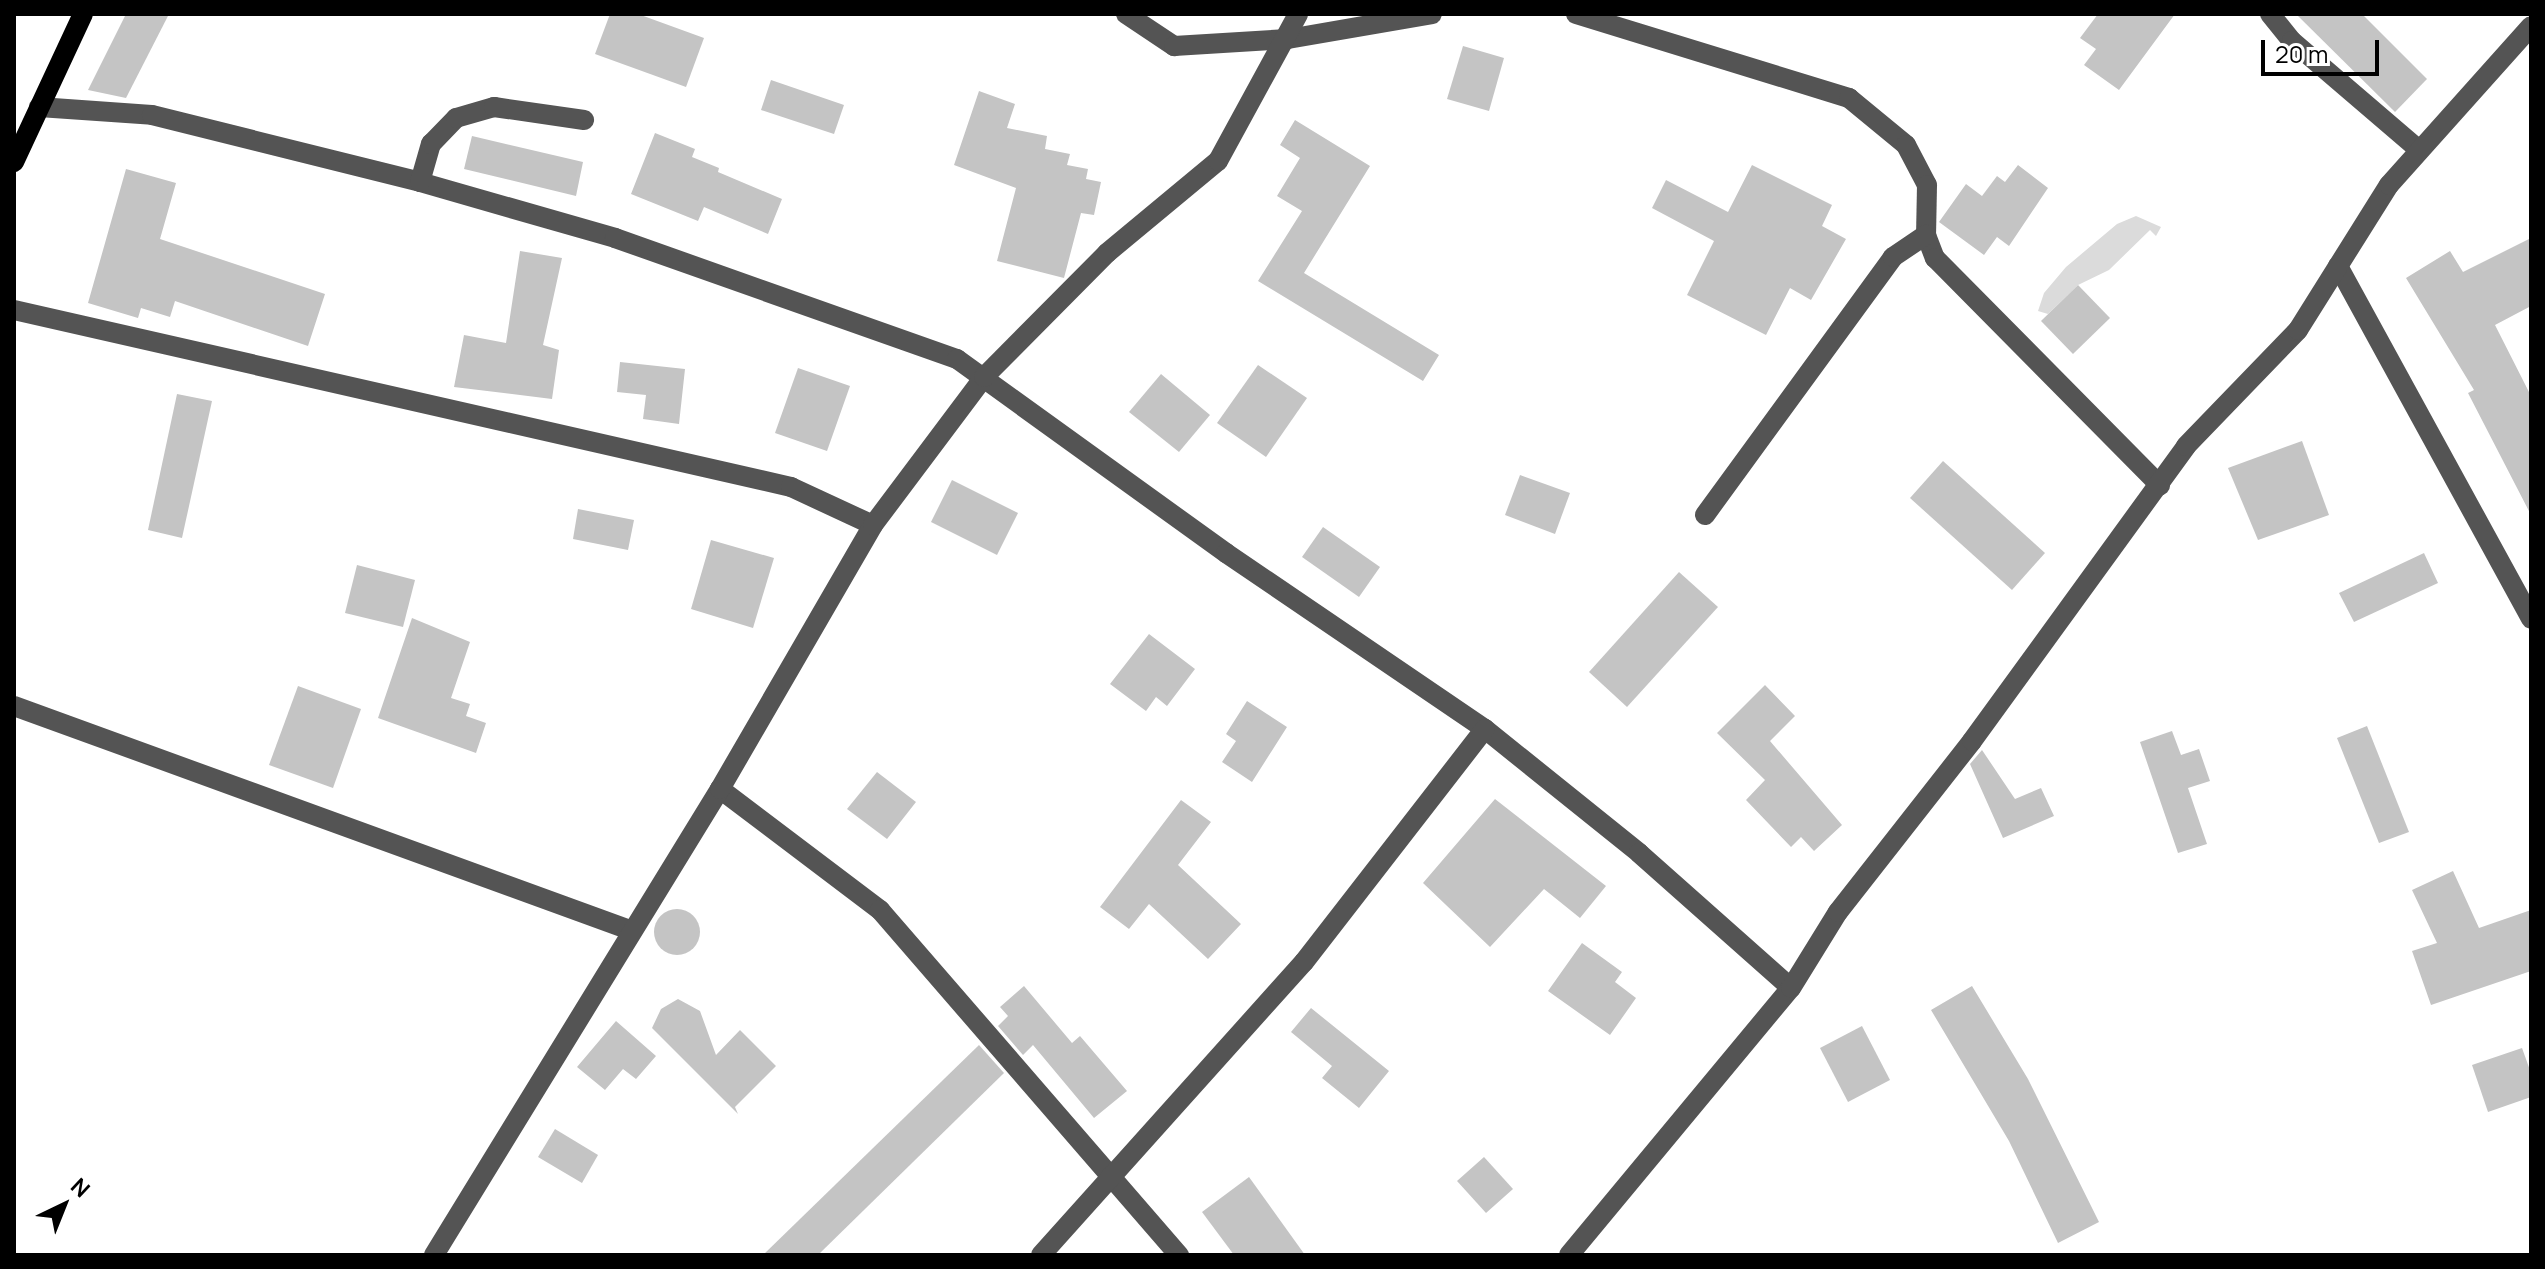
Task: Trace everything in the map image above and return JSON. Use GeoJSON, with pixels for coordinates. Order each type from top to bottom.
{"type":"FeatureCollection","features":[{"type":"Feature","properties":{"kind":"main road"},"geometry":{"type":"LineString","coordinates":[[14,162],[83,14]]}},
{"type":"Feature","properties":{"kind":"street"},"geometry":{"type":"LineString","coordinates":[[1126,14],[1174,46],[1288,39],[1432,14]]}},
{"type":"Feature","properties":{"kind":"street"},"geometry":{"type":"LineString","coordinates":[[434,1255],[630,930],[720,789],[873,525],[984,377],[1107,253],[1218,161],[1288,39],[1298,14]]}},
{"type":"Feature","properties":{"kind":"street"},"geometry":{"type":"LineString","coordinates":[[1576,14],[1849,98],[1906,145],[1927,185],[1926,235],[1935,258],[2160,485]]}},
{"type":"Feature","properties":{"kind":"street"},"geometry":{"type":"LineString","coordinates":[[2270,14],[2292,41],[2418,149]]}},
{"type":"Feature","properties":{"kind":"street"},"geometry":{"type":"LineString","coordinates":[[1569,1255],[1791,988],[1838,912],[1972,741],[2186,446],[2298,330],[2418,149],[2531,26]]}},
{"type":"Feature","properties":{"kind":"street"},"geometry":{"type":"LineString","coordinates":[[39,107],[152,115],[420,182],[615,238],[957,359],[1226,553],[1485,729],[1639,853],[1791,988]]}},
{"type":"Feature","properties":{"kind":"street"},"geometry":{"type":"LineString","coordinates":[[420,182],[431,144],[456,118],[494,107],[584,120]]}},
{"type":"Feature","properties":{"kind":"street"},"geometry":{"type":"LineString","coordinates":[[1705,515],[1893,257],[1926,235]]}},
{"type":"Feature","properties":{"kind":"street"},"geometry":{"type":"LineString","coordinates":[[2338,266],[2531,619]]}},
{"type":"Feature","properties":{"kind":"street"},"geometry":{"type":"LineString","coordinates":[[14,310],[791,487],[873,525]]}},
{"type":"Feature","properties":{"kind":"street"},"geometry":{"type":"LineString","coordinates":[[14,706],[630,930]]}},
{"type":"Feature","properties":{"kind":"street"},"geometry":{"type":"LineString","coordinates":[[1041,1255],[1114,1178],[1304,962],[1485,729]]}},
{"type":"Feature","properties":{"kind":"street"},"geometry":{"type":"LineString","coordinates":[[720,789],[880,910],[1179,1255]]}},
{"type":"Feature","properties":{"kind":"shaded area"},"geometry":{"type":"Polygon","coordinates":[[[2136,216],[2161,227],[2156,236],[2150,230],[2109,270],[2078,285],[2048,314],[2038,311],[2044,293],[2066,267],[2117,224],[2136,216]]]}},
{"type":"Feature","properties":{"kind":"building"},"geometry":{"type":"Polygon","coordinates":[[[126,14],[169,14],[126,98],[88,90],[126,14]]]}},
{"type":"Feature","properties":{"kind":"building"},"geometry":{"type":"Polygon","coordinates":[[[610,14],[638,14],[704,38],[686,87],[595,54],[610,14]]]}},
{"type":"Feature","properties":{"kind":"building"},"geometry":{"type":"Polygon","coordinates":[[[2098,14],[2175,14],[2119,90],[2084,65],[2096,49],[2080,38],[2098,14]]]}},
{"type":"Feature","properties":{"kind":"building"},"geometry":{"type":"Polygon","coordinates":[[[2296,14],[2362,14],[2427,79],[2395,112],[2296,14]]]}},
{"type":"Feature","properties":{"kind":"building"},"geometry":{"type":"Polygon","coordinates":[[[1463,46],[1504,58],[1489,111],[1447,99],[1463,46]]]}},
{"type":"Feature","properties":{"kind":"building"},"geometry":{"type":"Polygon","coordinates":[[[771,80],[844,105],[834,134],[761,110],[771,80]]]}},
{"type":"Feature","properties":{"kind":"building"},"geometry":{"type":"Polygon","coordinates":[[[979,91],[1015,104],[1007,128],[1047,136],[1045,149],[1070,154],[1067,165],[1088,169],[1086,179],[1101,182],[1094,215],[1081,213],[1064,278],[997,261],[1016,188],[954,165],[979,91]]]}},
{"type":"Feature","properties":{"kind":"building"},"geometry":{"type":"Polygon","coordinates":[[[1295,120],[1370,166],[1304,273],[1439,355],[1423,381],[1258,281],[1302,211],[1277,196],[1300,158],[1280,145],[1295,120]]]}},
{"type":"Feature","properties":{"kind":"building"},"geometry":{"type":"Polygon","coordinates":[[[655,133],[695,149],[692,157],[719,168],[718,172],[782,199],[768,234],[704,207],[698,221],[631,194],[655,133]]]}},
{"type":"Feature","properties":{"kind":"building"},"geometry":{"type":"Polygon","coordinates":[[[472,136],[583,162],[576,196],[464,169],[472,136]]]}},
{"type":"Feature","properties":{"kind":"building"},"geometry":{"type":"Polygon","coordinates":[[[1752,165],[1832,205],[1822,226],[1846,239],[1811,300],[1790,288],[1766,335],[1687,295],[1714,241],[1652,208],[1666,180],[1728,212],[1752,165]]]}},
{"type":"Feature","properties":{"kind":"building"},"geometry":{"type":"Polygon","coordinates":[[[2018,165],[2048,188],[2009,246],[1997,237],[1984,255],[1939,222],[1966,184],[1982,196],[1997,176],[2005,182],[2018,165]]]}},
{"type":"Feature","properties":{"kind":"building"},"geometry":{"type":"Polygon","coordinates":[[[126,169],[176,183],[160,239],[325,294],[308,346],[175,301],[170,317],[141,308],[138,318],[88,303],[126,169]]]}},
{"type":"Feature","properties":{"kind":"building"},"geometry":{"type":"Polygon","coordinates":[[[2531,238],[2531,306],[2495,325],[2531,396],[2531,515],[2468,393],[2474,390],[2406,278],[2450,251],[2463,272],[2531,238]]]}},
{"type":"Feature","properties":{"kind":"building"},"geometry":{"type":"Polygon","coordinates":[[[520,251],[562,258],[543,345],[559,350],[552,399],[454,387],[464,335],[506,343],[520,251]]]}},
{"type":"Feature","properties":{"kind":"building"},"geometry":{"type":"Polygon","coordinates":[[[2078,285],[2110,318],[2073,354],[2041,321],[2078,285]]]}},
{"type":"Feature","properties":{"kind":"building"},"geometry":{"type":"Polygon","coordinates":[[[620,362],[685,369],[679,424],[643,419],[646,395],[617,392],[620,362]]]}},
{"type":"Feature","properties":{"kind":"building"},"geometry":{"type":"Polygon","coordinates":[[[1258,365],[1307,398],[1266,457],[1217,423],[1258,365]]]}},
{"type":"Feature","properties":{"kind":"building"},"geometry":{"type":"Polygon","coordinates":[[[798,368],[850,386],[827,451],[775,433],[798,368]]]}},
{"type":"Feature","properties":{"kind":"building"},"geometry":{"type":"Polygon","coordinates":[[[1161,374],[1210,415],[1179,452],[1129,412],[1161,374]]]}},
{"type":"Feature","properties":{"kind":"building"},"geometry":{"type":"Polygon","coordinates":[[[177,394],[212,401],[182,538],[148,530],[177,394]]]}},
{"type":"Feature","properties":{"kind":"building"},"geometry":{"type":"Polygon","coordinates":[[[2302,441],[2329,515],[2258,540],[2228,468],[2302,441]]]}},
{"type":"Feature","properties":{"kind":"building"},"geometry":{"type":"Polygon","coordinates":[[[1943,461],[2045,553],[2012,590],[1910,498],[1943,461]]]}},
{"type":"Feature","properties":{"kind":"building"},"geometry":{"type":"Polygon","coordinates":[[[1520,475],[1570,493],[1555,534],[1505,515],[1520,475]]]}},
{"type":"Feature","properties":{"kind":"building"},"geometry":{"type":"Polygon","coordinates":[[[952,480],[1018,513],[997,555],[931,522],[952,480]]]}},
{"type":"Feature","properties":{"kind":"building"},"geometry":{"type":"Polygon","coordinates":[[[578,509],[634,520],[628,550],[573,539],[578,509]]]}},
{"type":"Feature","properties":{"kind":"building"},"geometry":{"type":"Polygon","coordinates":[[[1323,527],[1380,567],[1359,597],[1302,557],[1323,527]]]}},
{"type":"Feature","properties":{"kind":"building"},"geometry":{"type":"Polygon","coordinates":[[[711,540],[774,558],[753,628],[691,609],[711,540]]]}},
{"type":"Feature","properties":{"kind":"building"},"geometry":{"type":"Polygon","coordinates":[[[2424,553],[2438,583],[2354,622],[2339,593],[2424,553]]]}},
{"type":"Feature","properties":{"kind":"building"},"geometry":{"type":"Polygon","coordinates":[[[357,565],[415,580],[403,627],[345,613],[357,565]]]}},
{"type":"Feature","properties":{"kind":"building"},"geometry":{"type":"Polygon","coordinates":[[[1679,572],[1718,607],[1627,707],[1589,672],[1679,572]]]}},
{"type":"Feature","properties":{"kind":"building"},"geometry":{"type":"Polygon","coordinates":[[[412,618],[470,642],[451,698],[470,704],[466,716],[486,723],[476,753],[378,718],[412,618]]]}},
{"type":"Feature","properties":{"kind":"building"},"geometry":{"type":"Polygon","coordinates":[[[1149,634],[1195,669],[1167,706],[1156,697],[1146,711],[1110,684],[1149,634]]]}},
{"type":"Feature","properties":{"kind":"building"},"geometry":{"type":"Polygon","coordinates":[[[1765,685],[1795,716],[1770,741],[1842,825],[1814,851],[1801,837],[1791,847],[1746,800],[1765,780],[1717,733],[1765,685]]]}},
{"type":"Feature","properties":{"kind":"building"},"geometry":{"type":"Polygon","coordinates":[[[298,686],[361,709],[333,788],[269,765],[298,686]]]}},
{"type":"Feature","properties":{"kind":"building"},"geometry":{"type":"Polygon","coordinates":[[[1247,701],[1287,727],[1252,782],[1222,762],[1236,741],[1226,734],[1247,701]]]}},
{"type":"Feature","properties":{"kind":"building"},"geometry":{"type":"Polygon","coordinates":[[[2367,726],[2409,832],[2379,843],[2337,738],[2367,726]]]}},
{"type":"Feature","properties":{"kind":"building"},"geometry":{"type":"Polygon","coordinates":[[[2172,731],[2181,755],[2199,749],[2210,781],[2188,788],[2207,844],[2178,853],[2140,742],[2172,731]]]}},
{"type":"Feature","properties":{"kind":"building"},"geometry":{"type":"Polygon","coordinates":[[[1982,750],[2015,799],[2041,788],[2054,816],[2003,838],[1970,764],[1982,750]]]}},
{"type":"Feature","properties":{"kind":"building"},"geometry":{"type":"Polygon","coordinates":[[[877,772],[916,802],[887,839],[847,809],[877,772]]]}},
{"type":"Feature","properties":{"kind":"building"},"geometry":{"type":"Polygon","coordinates":[[[1495,799],[1606,886],[1580,918],[1544,889],[1490,947],[1423,883],[1495,799]]]}},
{"type":"Feature","properties":{"kind":"building"},"geometry":{"type":"Polygon","coordinates":[[[1181,800],[1211,822],[1178,865],[1241,924],[1208,959],[1149,904],[1129,929],[1100,907],[1181,800]]]}},
{"type":"Feature","properties":{"kind":"building"},"geometry":{"type":"Polygon","coordinates":[[[2453,871],[2479,928],[2531,910],[2531,971],[2431,1005],[2412,951],[2437,943],[2412,890],[2453,871]]]}},
{"type":"Feature","properties":{"kind":"building"},"geometry":{"type":"Polygon","coordinates":[[[677,909],[693,916],[700,932],[693,948],[677,955],[661,948],[654,932],[661,916],[677,909]]]}},
{"type":"Feature","properties":{"kind":"building"},"geometry":{"type":"Polygon","coordinates":[[[1582,943],[1622,972],[1615,982],[1636,998],[1610,1035],[1548,991],[1582,943]]]}},
{"type":"Feature","properties":{"kind":"building"},"geometry":{"type":"Polygon","coordinates":[[[1024,986],[1072,1043],[1080,1036],[1127,1091],[1094,1118],[1033,1045],[1023,1055],[998,1026],[1008,1016],[1000,1007],[1024,986]]]}},
{"type":"Feature","properties":{"kind":"building"},"geometry":{"type":"Polygon","coordinates":[[[1972,986],[2028,1079],[2099,1222],[2058,1243],[2009,1141],[1931,1010],[1972,986]]]}},
{"type":"Feature","properties":{"kind":"building"},"geometry":{"type":"Polygon","coordinates":[[[678,999],[700,1011],[716,1055],[740,1030],[776,1066],[735,1107],[738,1114],[652,1028],[661,1009],[678,999]]]}},
{"type":"Feature","properties":{"kind":"building"},"geometry":{"type":"Polygon","coordinates":[[[1311,1008],[1389,1071],[1359,1108],[1322,1078],[1332,1066],[1291,1032],[1311,1008]]]}},
{"type":"Feature","properties":{"kind":"building"},"geometry":{"type":"Polygon","coordinates":[[[616,1021],[656,1056],[636,1079],[623,1069],[605,1090],[577,1067],[616,1021]]]}},
{"type":"Feature","properties":{"kind":"building"},"geometry":{"type":"Polygon","coordinates":[[[1862,1026],[1890,1080],[1848,1102],[1820,1048],[1862,1026]]]}},
{"type":"Feature","properties":{"kind":"building"},"geometry":{"type":"Polygon","coordinates":[[[979,1045],[1004,1073],[818,1255],[763,1255],[979,1045]]]}},
{"type":"Feature","properties":{"kind":"building"},"geometry":{"type":"Polygon","coordinates":[[[2522,1048],[2531,1073],[2531,1097],[2488,1112],[2472,1065],[2522,1048]]]}},
{"type":"Feature","properties":{"kind":"building"},"geometry":{"type":"Polygon","coordinates":[[[555,1129],[598,1155],[582,1183],[538,1157],[555,1129]]]}},
{"type":"Feature","properties":{"kind":"building"},"geometry":{"type":"Polygon","coordinates":[[[1484,1157],[1513,1189],[1486,1213],[1457,1181],[1484,1157]]]}},
{"type":"Feature","properties":{"kind":"building"},"geometry":{"type":"Polygon","coordinates":[[[1249,1177],[1305,1255],[1234,1255],[1202,1212],[1249,1177]]]}}]}
